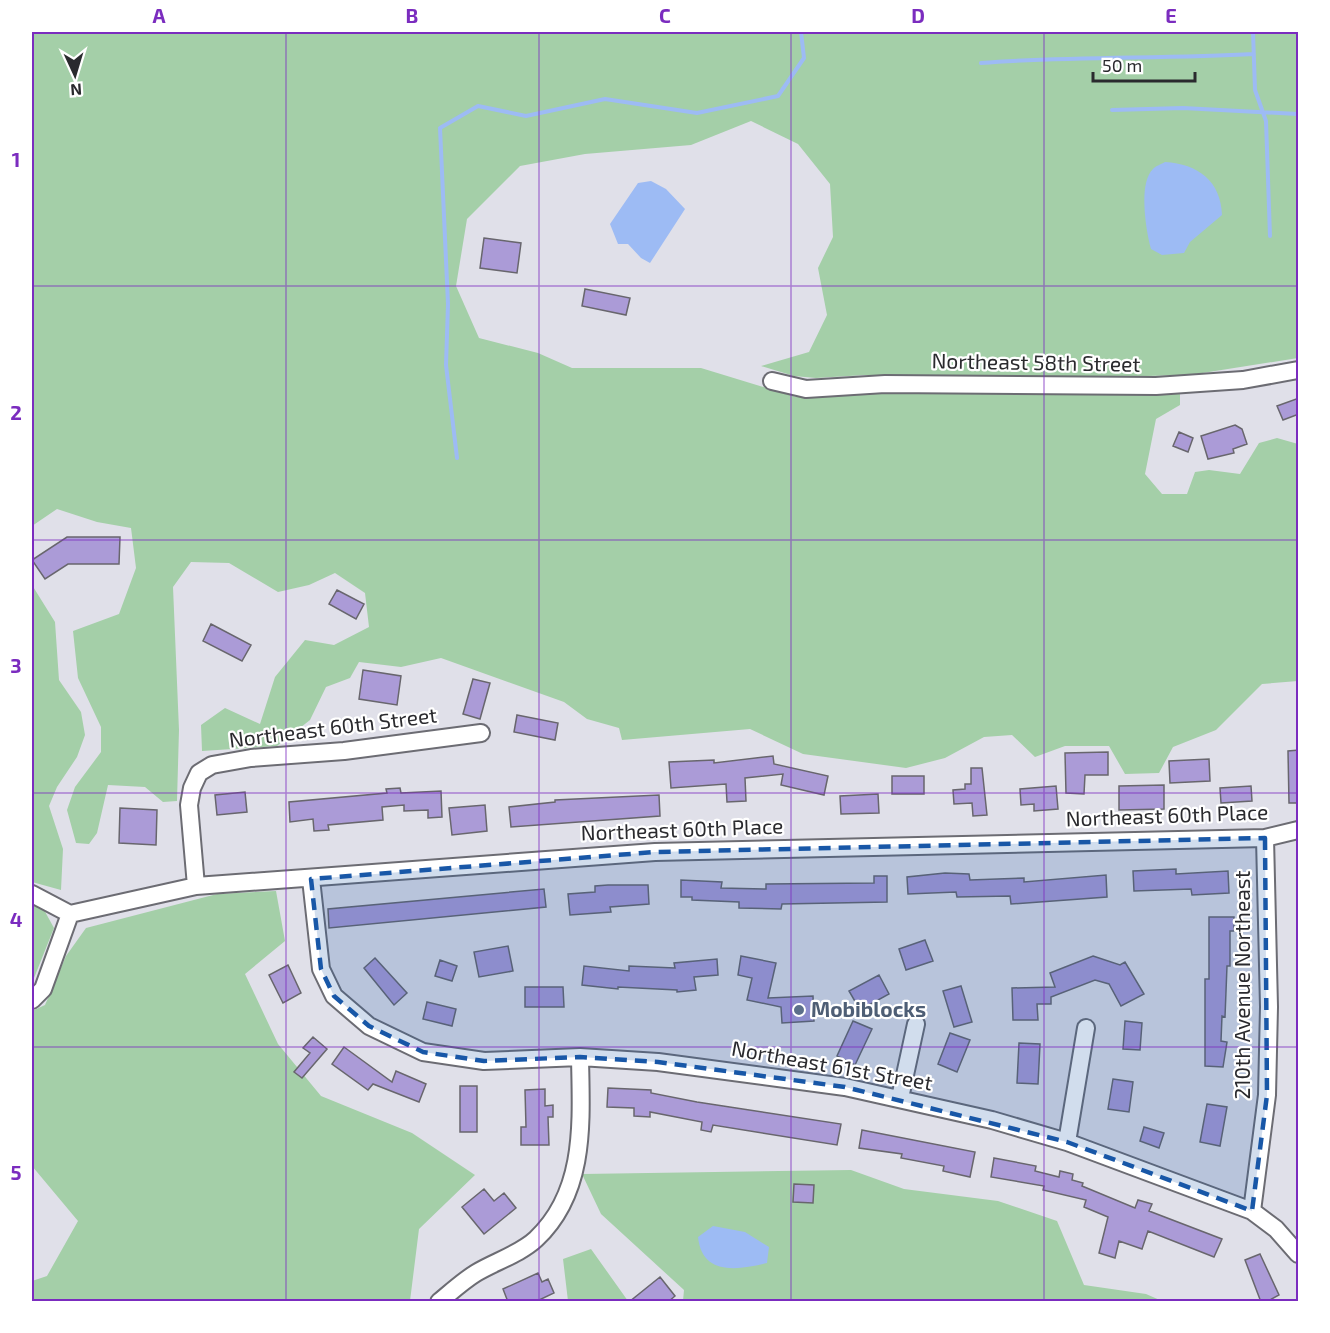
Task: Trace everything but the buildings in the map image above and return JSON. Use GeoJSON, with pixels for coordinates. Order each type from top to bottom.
{"type":"FeatureCollection","features":[{"type":"Feature","properties":{"kind":"street","name":"Northeast 58th Street"},"geometry":{"type":"LineString","coordinates":[[772,381],[806,388],[885,384],[1156,386],[1243,380],[1299,369]]}},
{"type":"Feature","properties":{"kind":"street","name":"Northeast 60th Street"},"geometry":{"type":"LineString","coordinates":[[196,886],[189,805],[192,788],[199,773],[212,765],[251,758],[344,751],[481,733]]}},
{"type":"Feature","properties":{"kind":"street","name":"Northeast 60th Place"},"geometry":{"type":"LineString","coordinates":[[70,914],[196,886],[655,852],[1265,838],[1299,830]]}},
{"type":"Feature","properties":{"kind":"street","name":"210th Avenue Northeast"},"geometry":{"type":"LineString","coordinates":[[1252,1211],[1267,1095],[1269,995],[1265,838]]}},
{"type":"Feature","properties":{"kind":"street","name":"Northeast 61st Street"},"geometry":{"type":"LineString","coordinates":[[311,879],[321,969],[334,996],[369,1026],[391,1039],[423,1052],[484,1062],[580,1057],[745,1072],[900,1098],[1067,1142],[1252,1211]]}},
{"type":"Feature","properties":{"kind":"street"},"geometry":{"type":"LineString","coordinates":[[32,894],[70,914],[43,989],[34,998]]}},
{"type":"Feature","properties":{"kind":"street"},"geometry":{"type":"LineString","coordinates":[[900,1098],[916,1024]]}},
{"type":"Feature","properties":{"kind":"street"},"geometry":{"type":"LineString","coordinates":[[1067,1142],[1086,1028]]}},
{"type":"Feature","properties":{"kind":"street"},"geometry":{"type":"LineString","coordinates":[[439,1302],[473,1275],[535,1240],[557,1214],[570,1186],[578,1158],[580,1057]]}},
{"type":"Feature","properties":{"kind":"street"},"geometry":{"type":"LineString","coordinates":[[1252,1211],[1276,1229],[1299,1254]]}},
{"type":"Feature","properties":{"kind":"highlighted area"},"geometry":{"type":"Polygon","coordinates":[[[1265,838],[1267,1095],[1252,1211],[1067,1142],[845,1087],[658,1062],[580,1057],[484,1061],[423,1052],[369,1026],[334,996],[321,969],[311,879],[655,852],[1265,838]]]}},
{"type":"Feature","properties":{"kind":"green space"},"geometry":{"type":"Polygon","coordinates":[[[32,32],[1298,32],[1298,358],[1190,375],[1102,377],[865,375],[816,378],[794,376],[761,366],[809,352],[827,315],[818,268],[833,237],[830,184],[798,144],[751,121],[691,145],[585,154],[520,166],[467,219],[456,286],[479,338],[538,353],[572,368],[701,368],[796,397],[850,391],[1117,394],[1180,392],[1180,405],[1156,419],[1145,474],[1162,494],[1187,494],[1195,472],[1209,470],[1240,474],[1259,443],[1277,438],[1298,444],[1298,681],[1262,684],[1216,730],[1173,747],[1159,773],[1125,774],[1109,746],[1065,746],[1035,757],[1012,735],[984,737],[945,758],[906,768],[803,754],[750,729],[622,740],[619,728],[587,719],[564,702],[441,658],[401,667],[359,662],[350,678],[326,687],[310,720],[277,746],[202,751],[201,725],[225,708],[260,724],[275,677],[305,640],[334,645],[369,627],[365,593],[335,573],[309,585],[278,592],[229,563],[191,562],[173,587],[179,730],[177,801],[163,802],[145,787],[108,785],[97,833],[89,844],[76,843],[67,810],[75,787],[101,752],[101,727],[78,678],[73,631],[119,614],[136,568],[131,528],[97,522],[57,509],[32,526],[32,32]]]}},
{"type":"Feature","properties":{"kind":"green space"},"geometry":{"type":"Polygon","coordinates":[[[32,585],[55,622],[59,680],[81,712],[85,735],[77,757],[57,787],[49,806],[63,849],[61,890],[32,882],[32,585]]]}},
{"type":"Feature","properties":{"kind":"green space"},"geometry":{"type":"Polygon","coordinates":[[[276,891],[285,941],[245,974],[278,1044],[321,1096],[412,1133],[475,1175],[419,1229],[410,1301],[32,1301],[32,1281],[47,1276],[78,1221],[32,1166],[32,1011],[45,1005],[66,956],[86,928],[217,894],[276,891]]]}},
{"type":"Feature","properties":{"kind":"green space"},"geometry":{"type":"Polygon","coordinates":[[[32,903],[43,908],[54,928],[32,983],[32,903]]]}},
{"type":"Feature","properties":{"kind":"green space"},"geometry":{"type":"Polygon","coordinates":[[[851,1170],[904,1189],[998,1201],[1057,1221],[1084,1285],[1146,1294],[1162,1301],[683,1301],[684,1290],[601,1214],[582,1174],[851,1170]]]}},
{"type":"Feature","properties":{"kind":"green space"},"geometry":{"type":"Polygon","coordinates":[[[591,1249],[628,1301],[568,1301],[563,1259],[591,1249]]]}},
{"type":"Feature","properties":{"kind":"water"},"geometry":{"type":"Polygon","coordinates":[[[1165,162],[1188,166],[1206,176],[1217,193],[1222,215],[1190,242],[1184,253],[1162,255],[1151,249],[1145,219],[1144,196],[1148,176],[1154,168],[1165,162]]]}},
{"type":"Feature","properties":{"kind":"water"},"geometry":{"type":"Polygon","coordinates":[[[651,181],[666,189],[685,209],[650,263],[641,258],[628,244],[618,244],[610,224],[638,183],[651,181]]]}},
{"type":"Feature","properties":{"kind":"water"},"geometry":{"type":"Polygon","coordinates":[[[713,1226],[745,1232],[769,1247],[767,1263],[733,1268],[714,1264],[701,1250],[698,1237],[713,1226]]]}},
{"type":"Feature","properties":{"kind":"waterway"},"geometry":{"type":"LineString","coordinates":[[457,458],[446,365],[448,304],[440,128],[478,106],[526,116],[605,99],[697,113],[778,96],[804,58],[801,32]]}},
{"type":"Feature","properties":{"kind":"waterway"},"geometry":{"type":"LineString","coordinates":[[1253,32],[1255,90],[1266,121],[1270,236]]}},
{"type":"Feature","properties":{"kind":"waterway"},"geometry":{"type":"LineString","coordinates":[[981,63],[1254,54]]}},
{"type":"Feature","properties":{"kind":"waterway"},"geometry":{"type":"LineString","coordinates":[[1112,110],[1183,108],[1298,114]]}},
{"type":"Feature","properties":{"kind":"place","name":"Mobiblocks"},"geometry":{"type":"Point","coordinates":[799,1010]}}]}
